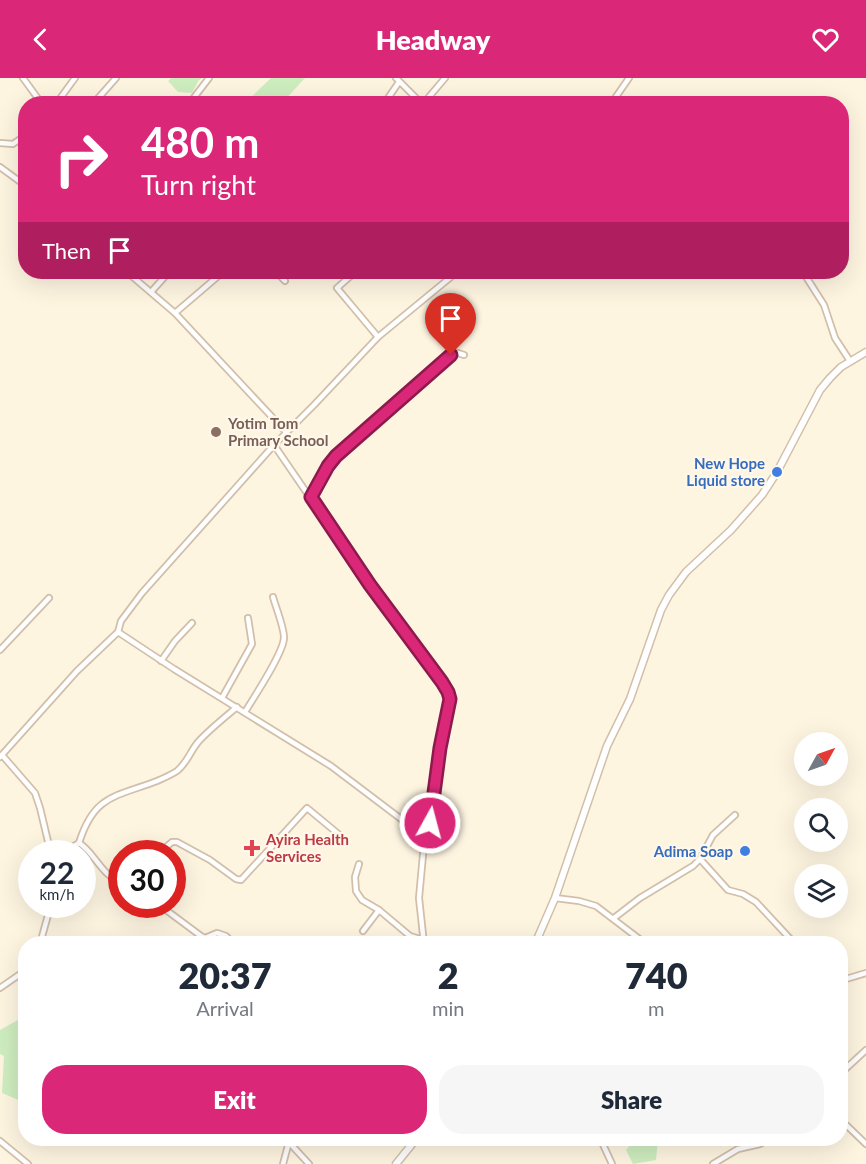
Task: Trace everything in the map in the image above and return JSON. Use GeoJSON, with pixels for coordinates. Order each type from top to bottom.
{"type":"FeatureCollection","features":[{"type":"Feature","properties":{"kind":"street"},"geometry":{"type":"LineString","coordinates":[[23,78],[36,96]]}},
{"type":"Feature","properties":{"kind":"street"},"geometry":{"type":"LineString","coordinates":[[62,96],[75,78]]}},
{"type":"Feature","properties":{"kind":"street"},"geometry":{"type":"LineString","coordinates":[[100,96],[116,78]]}},
{"type":"Feature","properties":{"kind":"street"},"geometry":{"type":"LineString","coordinates":[[195,96],[209,78]]}},
{"type":"Feature","properties":{"kind":"street"},"geometry":{"type":"LineString","coordinates":[[430,96],[445,78]]}},
{"type":"Feature","properties":{"kind":"street"},"geometry":{"type":"LineString","coordinates":[[617,96],[629,78]]}},
{"type":"Feature","properties":{"kind":"street"},"geometry":{"type":"LineString","coordinates":[[388,96],[397,80],[414,96]]}},
{"type":"Feature","properties":{"kind":"street"},"geometry":{"type":"LineString","coordinates":[[0,143],[13,144],[18,141]]}},
{"type":"Feature","properties":{"kind":"street"},"geometry":{"type":"LineString","coordinates":[[0,167],[18,180]]}},
{"type":"Feature","properties":{"kind":"street"},"geometry":{"type":"LineString","coordinates":[[135,279],[175,313],[286,432]]}},
{"type":"Feature","properties":{"kind":"street"},"geometry":{"type":"LineString","coordinates":[[151,292],[163,279]]}},
{"type":"Feature","properties":{"kind":"street"},"geometry":{"type":"LineString","coordinates":[[175,313],[215,279]]}},
{"type":"Feature","properties":{"kind":"street"},"geometry":{"type":"LineString","coordinates":[[347,279],[337,288],[378,337]]}},
{"type":"Feature","properties":{"kind":"street"},"geometry":{"type":"LineString","coordinates":[[48,840],[37,798],[31,787],[1,756],[77,671],[118,632],[122,621],[142,593],[274,444],[378,337],[448,279]]}},
{"type":"Feature","properties":{"kind":"street"},"geometry":{"type":"LineString","coordinates":[[807,279],[824,305],[835,338],[850,361]]}},
{"type":"Feature","properties":{"kind":"street"},"geometry":{"type":"LineString","coordinates":[[538,936],[555,898],[607,746],[630,699],[669,595],[686,572],[731,530],[762,495],[777,472],[820,390],[835,372],[866,352]]}},
{"type":"Feature","properties":{"kind":"street"},"geometry":{"type":"LineString","coordinates":[[311,497],[336,456],[451,355],[458,353],[464,355]]}},
{"type":"Feature","properties":{"kind":"street"},"geometry":{"type":"LineString","coordinates":[[274,444],[351,558],[450,696],[430,823],[423,841],[419,898],[423,936]]}},
{"type":"Feature","properties":{"kind":"street"},"geometry":{"type":"LineString","coordinates":[[245,712],[283,643],[283,632],[273,597]]}},
{"type":"Feature","properties":{"kind":"street"},"geometry":{"type":"LineString","coordinates":[[0,650],[49,598]]}},
{"type":"Feature","properties":{"kind":"street"},"geometry":{"type":"LineString","coordinates":[[222,698],[252,645],[248,618]]}},
{"type":"Feature","properties":{"kind":"street"},"geometry":{"type":"LineString","coordinates":[[161,661],[192,623]]}},
{"type":"Feature","properties":{"kind":"street"},"geometry":{"type":"LineString","coordinates":[[118,632],[347,777],[408,823],[423,841]]}},
{"type":"Feature","properties":{"kind":"street"},"geometry":{"type":"LineString","coordinates":[[80,840],[85,824],[103,802],[119,793],[179,770],[189,760],[199,741],[237,707]]}},
{"type":"Feature","properties":{"kind":"street"},"geometry":{"type":"LineString","coordinates":[[186,847],[210,860],[238,880],[245,877],[308,808],[342,837]]}},
{"type":"Feature","properties":{"kind":"street"},"geometry":{"type":"LineString","coordinates":[[614,918],[640,898],[686,872],[700,859],[710,838],[735,815]]}},
{"type":"Feature","properties":{"kind":"street"},"geometry":{"type":"LineString","coordinates":[[96,859],[108,874]]}},
{"type":"Feature","properties":{"kind":"street"},"geometry":{"type":"LineString","coordinates":[[700,859],[728,890],[743,894],[756,902],[788,936]]}},
{"type":"Feature","properties":{"kind":"street"},"geometry":{"type":"LineString","coordinates":[[359,864],[354,875],[356,891],[362,900],[379,910],[410,936]]}},
{"type":"Feature","properties":{"kind":"street"},"geometry":{"type":"LineString","coordinates":[[555,898],[588,903],[614,918],[636,936]]}},
{"type":"Feature","properties":{"kind":"street"},"geometry":{"type":"LineString","coordinates":[[363,931],[379,910]]}},
{"type":"Feature","properties":{"kind":"street"},"geometry":{"type":"LineString","coordinates":[[42,936],[47,918]]}},
{"type":"Feature","properties":{"kind":"street"},"geometry":{"type":"LineString","coordinates":[[177,918],[201,936]]}},
{"type":"Feature","properties":{"kind":"street"},"geometry":{"type":"LineString","coordinates":[[210,936],[217,933],[226,936]]}},
{"type":"Feature","properties":{"kind":"street"},"geometry":{"type":"LineString","coordinates":[[848,979],[866,973]]}},
{"type":"Feature","properties":{"kind":"street"},"geometry":{"type":"LineString","coordinates":[[0,988],[18,976]]}},
{"type":"Feature","properties":{"kind":"street"},"geometry":{"type":"LineString","coordinates":[[848,1067],[866,1050]]}},
{"type":"Feature","properties":{"kind":"street"},"geometry":{"type":"LineString","coordinates":[[848,1127],[866,1144]]}},
{"type":"Feature","properties":{"kind":"street"},"geometry":{"type":"LineString","coordinates":[[0,1141],[28,1164]]}},
{"type":"Feature","properties":{"kind":"street"},"geometry":{"type":"LineString","coordinates":[[282,1164],[288,1146]]}},
{"type":"Feature","properties":{"kind":"street"},"geometry":{"type":"LineString","coordinates":[[293,1146],[309,1164]]}},
{"type":"Feature","properties":{"kind":"street"},"geometry":{"type":"LineString","coordinates":[[396,1164],[410,1146]]}},
{"type":"Feature","properties":{"kind":"street"},"geometry":{"type":"LineString","coordinates":[[604,1146],[612,1164]]}},
{"type":"Feature","properties":{"kind":"street"},"geometry":{"type":"LineString","coordinates":[[713,1164],[738,1149],[751,1146]]}},
{"type":"Feature","properties":{"kind":"green space"},"geometry":{"type":"Polygon","coordinates":[[[171,78],[202,78],[192,93],[178,92],[168,81],[171,78]]]}},
{"type":"Feature","properties":{"kind":"green space"},"geometry":{"type":"Polygon","coordinates":[[[271,78],[305,78],[288,96],[252,96],[271,78]]]}},
{"type":"Feature","properties":{"kind":"green space"},"geometry":{"type":"Polygon","coordinates":[[[18,1020],[18,1100],[2,1093],[4,1056],[0,1054],[0,1030],[18,1020]]]}},
{"type":"Feature","properties":{"kind":"green space"},"geometry":{"type":"Polygon","coordinates":[[[629,1146],[657,1146],[656,1160],[633,1164],[626,1150],[629,1146]]]}},
{"type":"Feature","properties":{"kind":"place","name":"Yotim Tom Primary School"},"geometry":{"type":"Point","coordinates":[216,432]}},
{"type":"Feature","properties":{"kind":"place","name":"New Hope Liquid store"},"geometry":{"type":"Point","coordinates":[777,472]}},
{"type":"Feature","properties":{"kind":"place","name":"Ayira Health Services"},"geometry":{"type":"Point","coordinates":[252,848]}},
{"type":"Feature","properties":{"kind":"place","name":"Adima Soap"},"geometry":{"type":"Point","coordinates":[745,851]}},
{"type":"Feature","properties":{"kind":"route"},"geometry":{"type":"LineString","coordinates":[[430,823],[450,696],[370,585],[311,497],[336,456],[451,355]]}}]}
